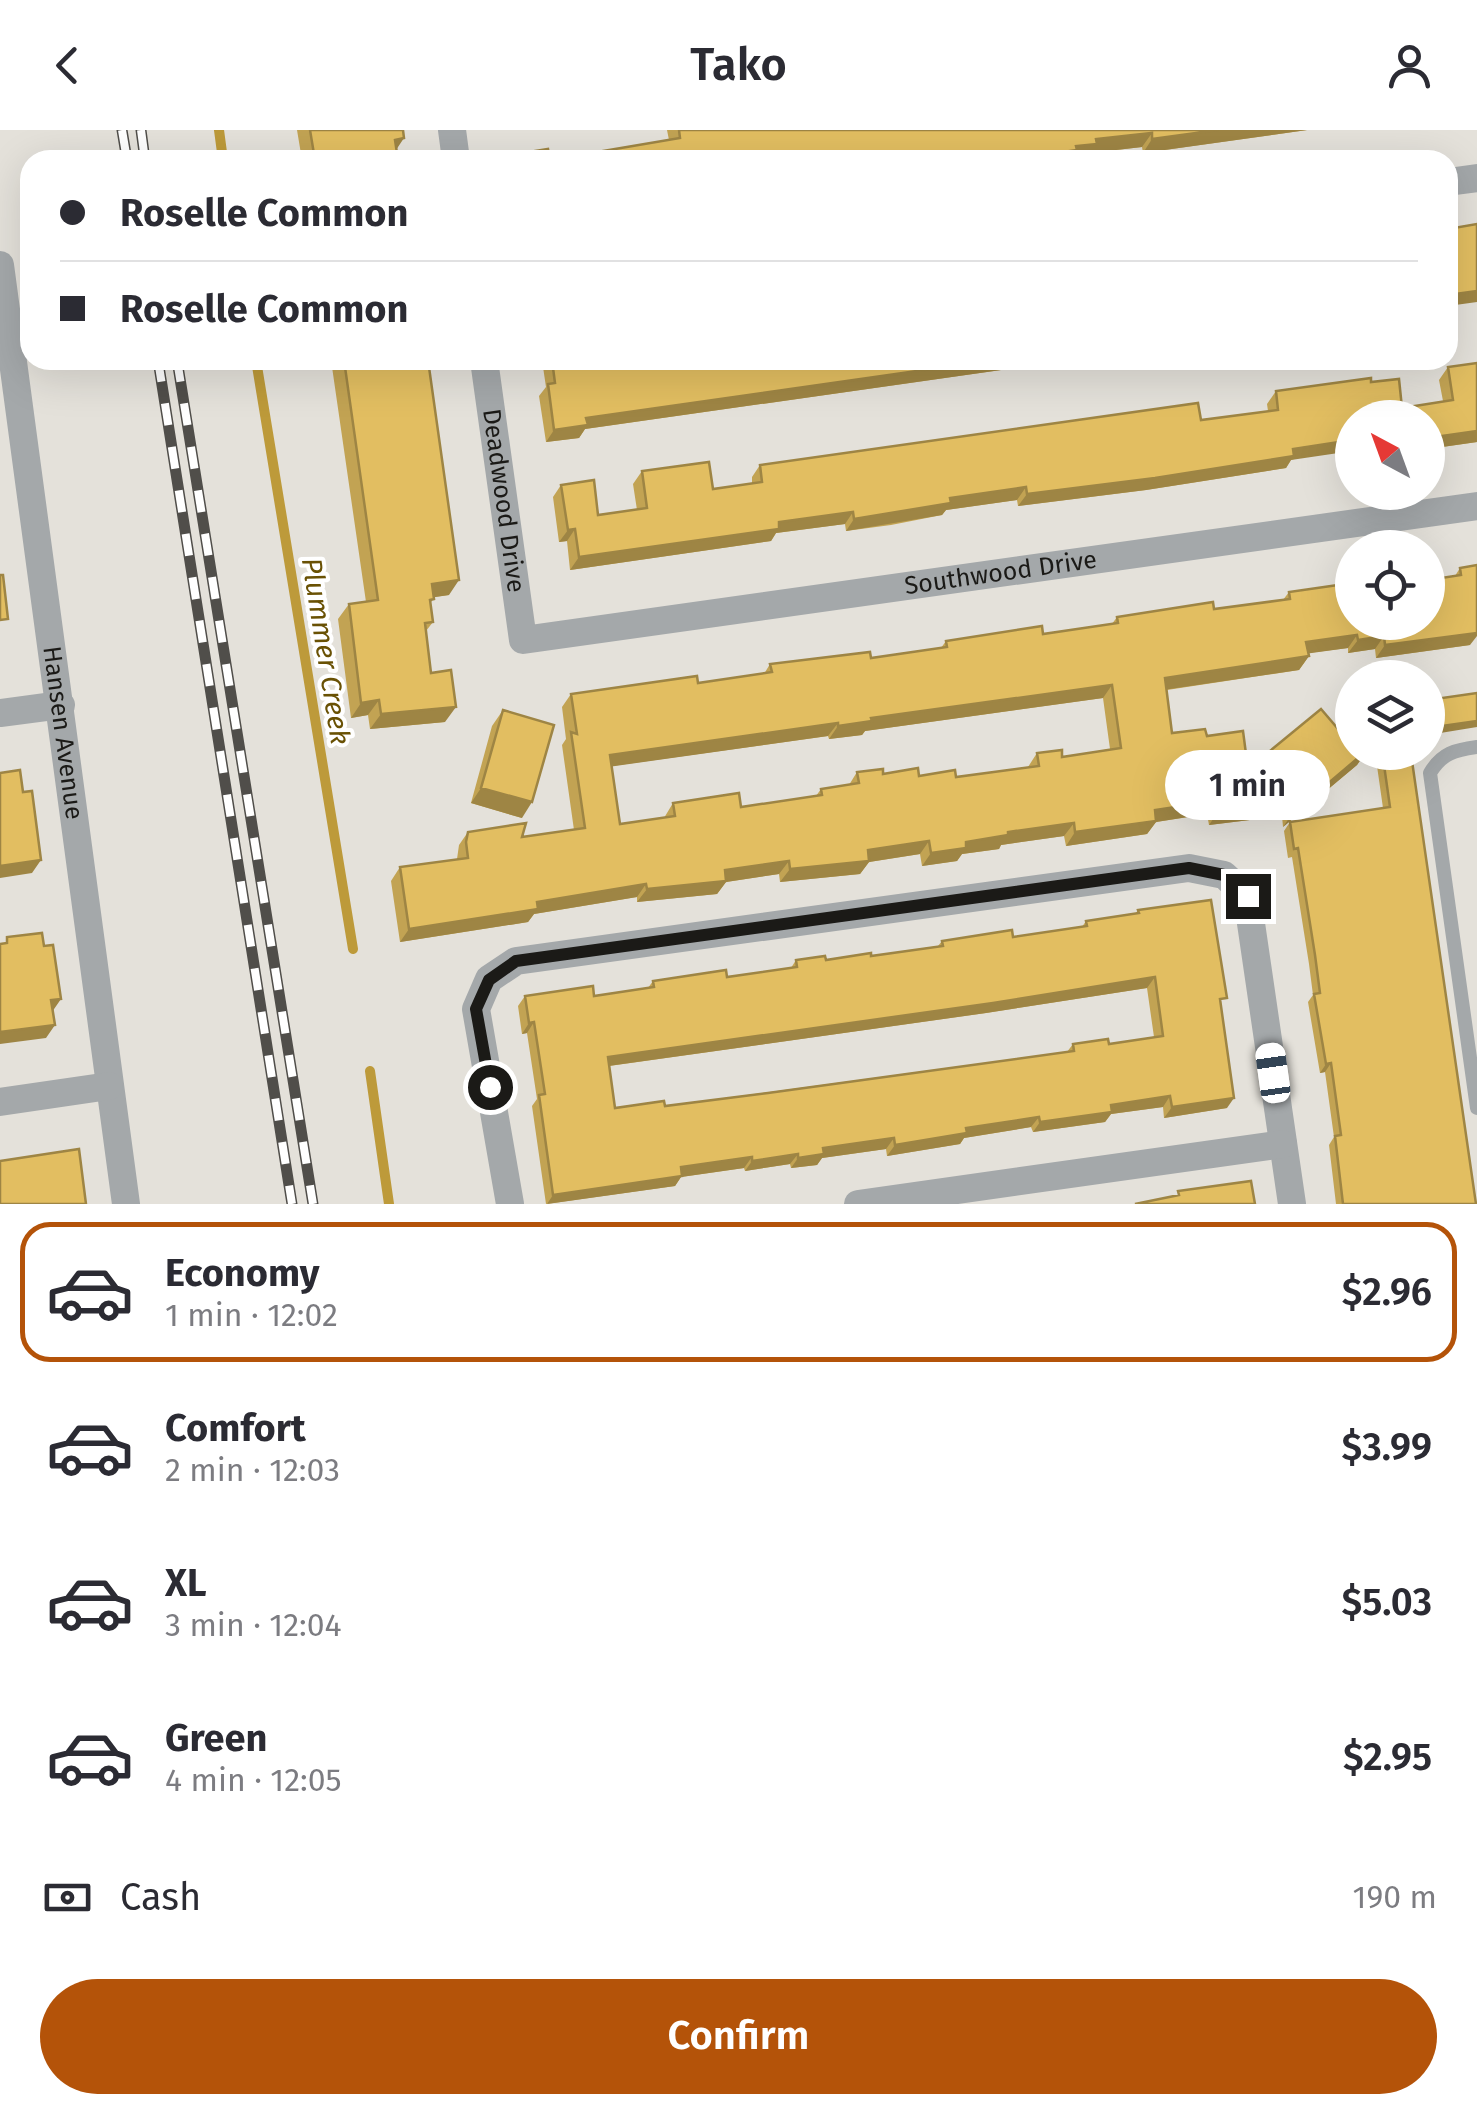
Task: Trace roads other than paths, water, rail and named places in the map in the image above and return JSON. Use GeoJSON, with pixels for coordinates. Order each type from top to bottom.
{"type":"FeatureCollection","features":[{"type":"Feature","properties":{"kind":"street","name":"Hansen Avenue"},"geometry":{"type":"LineString","coordinates":[[0,265],[9,413],[61,705],[126,1204]]}},
{"type":"Feature","properties":{"kind":"street","name":"Deadwood Drive"},"geometry":{"type":"LineString","coordinates":[[485,370],[522,640]]}},
{"type":"Feature","properties":{"kind":"street","name":"Southwood Drive"},"geometry":{"type":"LineString","coordinates":[[522,640],[1477,506]]}},
{"type":"Feature","properties":{"kind":"street"},"geometry":{"type":"LineString","coordinates":[[0,713],[61,705]]}},
{"type":"Feature","properties":{"kind":"street"},"geometry":{"type":"LineString","coordinates":[[510,1204],[476,1009],[489,980],[516,961],[1189,868],[1224,875],[1248,896],[1292,1204]]}},
{"type":"Feature","properties":{"kind":"street"},"geometry":{"type":"LineString","coordinates":[[0,1102],[109,1086]]}},
{"type":"Feature","properties":{"kind":"street"},"geometry":{"type":"LineString","coordinates":[[858,1204],[1283,1144]]}},
{"type":"Feature","properties":{"kind":"lane"},"geometry":{"type":"LineString","coordinates":[[1477,747],[1453,750],[1438,760],[1430,773],[1477,1108]]}},
{"type":"Feature","properties":{"kind":"waterway","name":"Plummer Creek"},"geometry":{"type":"LineString","coordinates":[[219,130],[222,150]]}},
{"type":"Feature","properties":{"kind":"waterway","name":"Plummer Creek"},"geometry":{"type":"LineString","coordinates":[[258,370],[353,949]]}},
{"type":"Feature","properties":{"kind":"waterway","name":"Plummer Creek"},"geometry":{"type":"LineString","coordinates":[[370,1071],[389,1204]]}},
{"type":"Feature","properties":{"kind":"railway"},"geometry":{"type":"LineString","coordinates":[[122,130],[125,150]]}},
{"type":"Feature","properties":{"kind":"railway"},"geometry":{"type":"LineString","coordinates":[[141,130],[144,150]]}},
{"type":"Feature","properties":{"kind":"railway"},"geometry":{"type":"LineString","coordinates":[[160,370],[292,1204]]}},
{"type":"Feature","properties":{"kind":"railway"},"geometry":{"type":"LineString","coordinates":[[179,370],[313,1204]]}}]}
